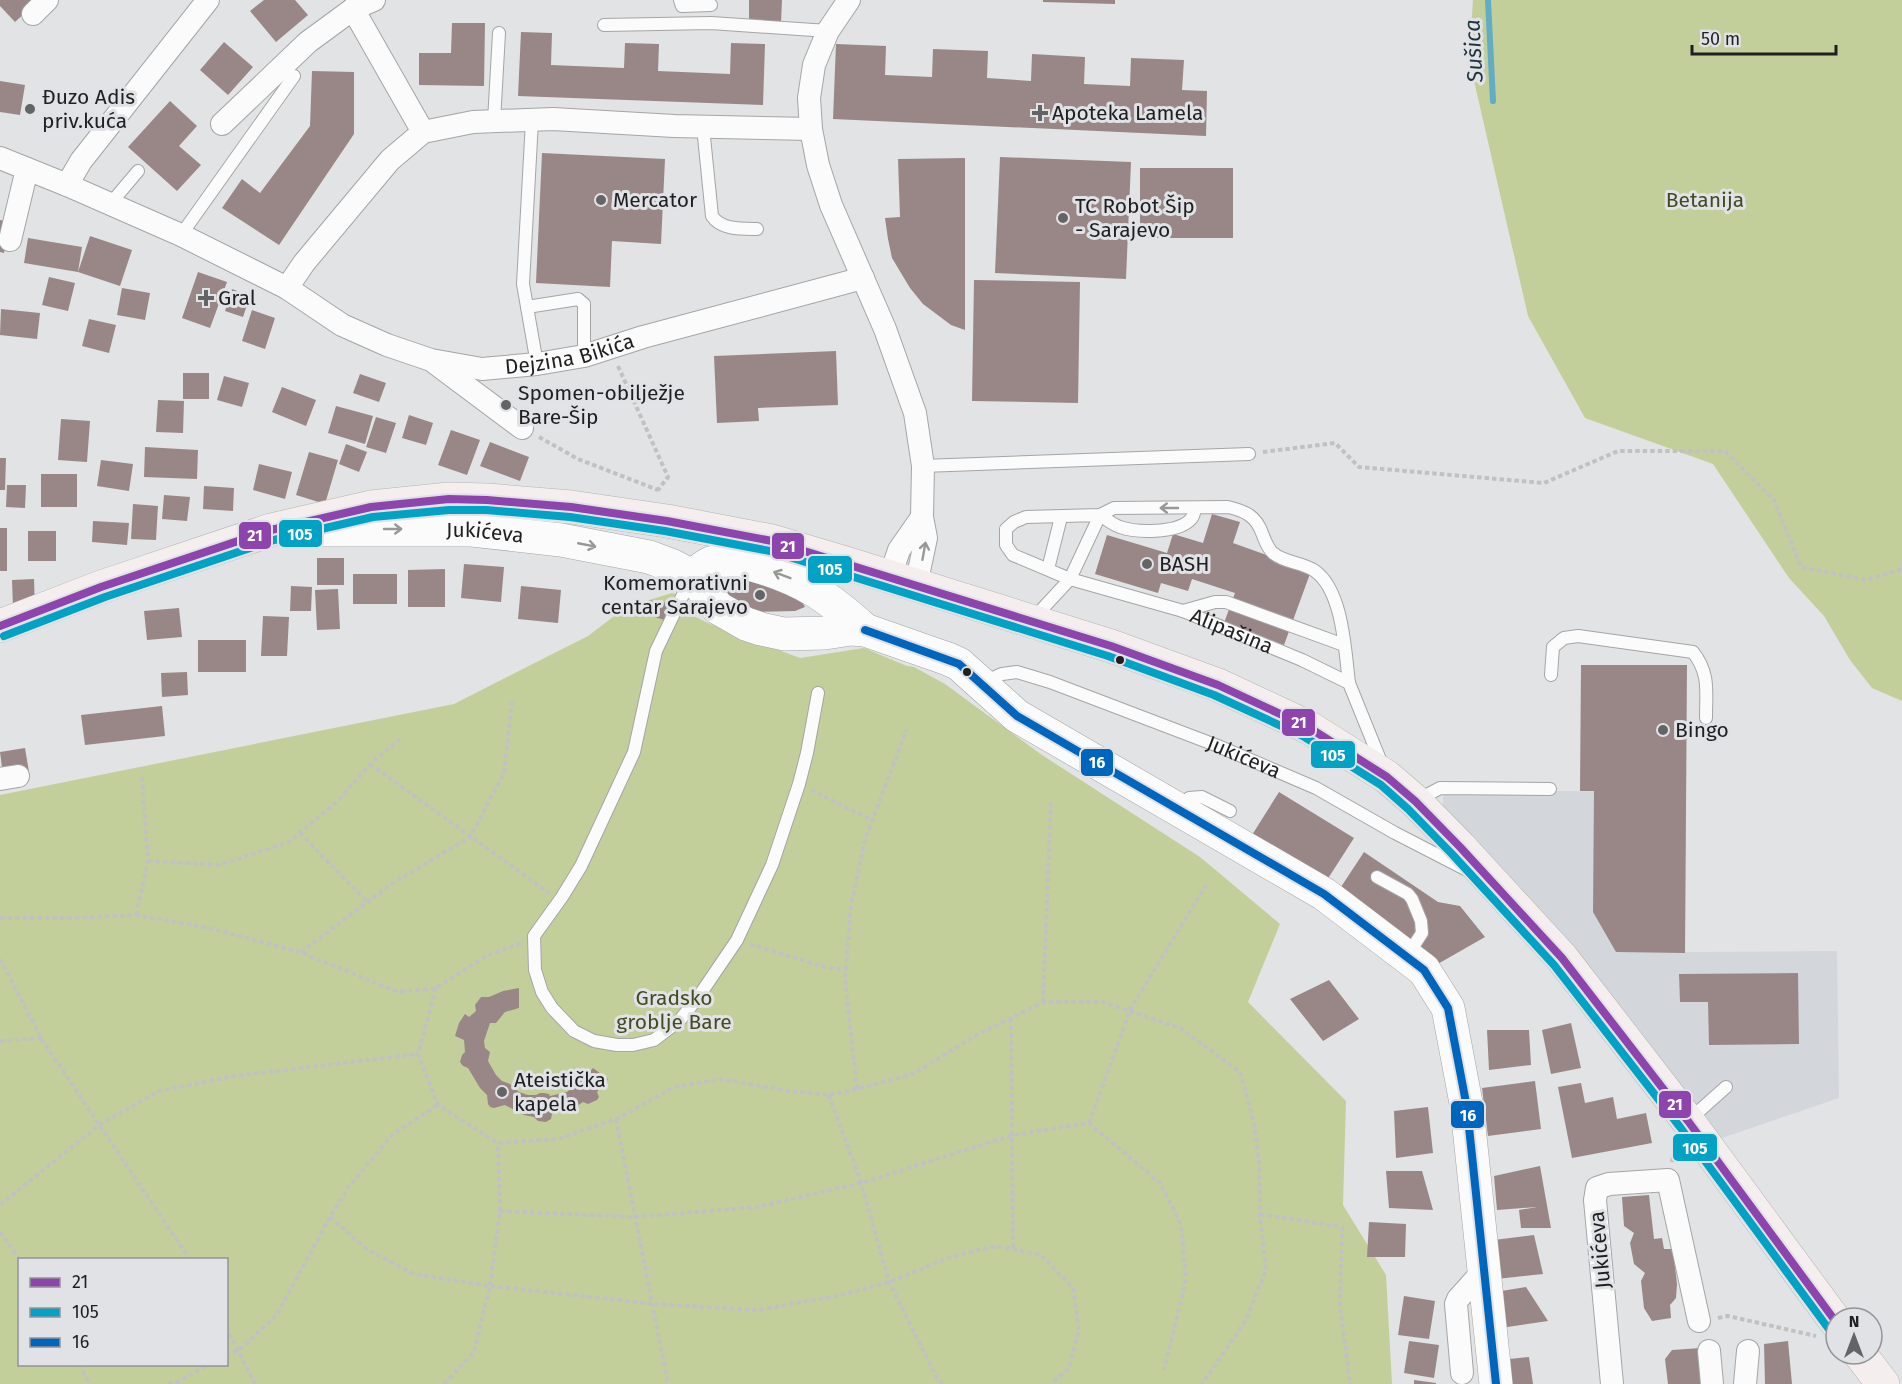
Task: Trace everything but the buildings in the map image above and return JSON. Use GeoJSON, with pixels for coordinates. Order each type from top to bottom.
{"type":"FeatureCollection","features":[{"type":"Feature","properties":{"kind":"main road"},"geometry":{"type":"LineString","coordinates":[[0,626],[101,587],[271,530],[371,507],[449,499],[522,502],[657,519],[772,541],[1111,646],[1218,685],[1308,727],[1387,777],[1415,801],[1562,958],[1688,1121],[1824,1323]]}},
{"type":"Feature","properties":{"kind":"main road"},"geometry":{"type":"LineString","coordinates":[[1869,1366],[1882,1383]]}},
{"type":"Feature","properties":{"kind":"street"},"geometry":{"type":"LineString","coordinates":[[222,124],[308,42],[353,9],[374,0]]}},
{"type":"Feature","properties":{"kind":"street"},"geometry":{"type":"LineString","coordinates":[[849,0],[828,31],[814,64],[809,98],[811,129],[818,165],[831,205],[885,329],[915,413],[923,466],[922,517],[926,538],[903,581]]}},
{"type":"Feature","properties":{"kind":"street"},"geometry":{"type":"LineString","coordinates":[[67,185],[81,161],[198,4]]}},
{"type":"Feature","properties":{"kind":"street"},"geometry":{"type":"LineString","coordinates":[[353,9],[423,132]]}},
{"type":"Feature","properties":{"kind":"street"},"geometry":{"type":"LineString","coordinates":[[287,288],[304,263],[390,160],[423,132],[473,122],[553,120],[811,129]]}},
{"type":"Feature","properties":{"kind":"street","name":"Dejzina Bikića"},"geometry":{"type":"LineString","coordinates":[[0,158],[111,203],[181,235],[287,288],[342,325],[387,345],[431,360],[482,369],[537,364],[584,356],[609,347],[863,278]]}},
{"type":"Feature","properties":{"kind":"street"},"geometry":{"type":"LineString","coordinates":[[10,240],[27,169]]}},
{"type":"Feature","properties":{"kind":"street"},"geometry":{"type":"LineString","coordinates":[[431,360],[522,428]]}},
{"type":"Feature","properties":{"kind":"street","name":"Jukićeva"},"geometry":{"type":"LineString","coordinates":[[271,530],[471,530],[561,540],[649,558],[673,567],[692,576],[718,608],[746,624],[761,629],[784,634],[865,630],[948,659],[965,669],[1017,716],[1324,894],[1424,970],[1448,1008],[1467,1108],[1496,1384]]}},
{"type":"Feature","properties":{"kind":"street","name":"Jukićeva"},"geometry":{"type":"LineString","coordinates":[[692,576],[713,563],[726,561],[738,561],[770,570],[820,593],[865,630]]}},
{"type":"Feature","properties":{"kind":"street","name":"Jukićeva"},"geometry":{"type":"LineString","coordinates":[[1612,1384],[1595,1200],[1597,1188],[1609,1184],[1668,1180],[1699,1321]]}},
{"type":"Feature","properties":{"kind":"street"},"geometry":{"type":"LineString","coordinates":[[1462,1373],[1456,1304],[1484,1270]]}},
{"type":"Feature","properties":{"kind":"street"},"geometry":{"type":"LineString","coordinates":[[1709,1351],[1712,1384]]}},
{"type":"Feature","properties":{"kind":"street"},"geometry":{"type":"LineString","coordinates":[[1746,1384],[1748,1351]]}},
{"type":"Feature","properties":{"kind":"lane"},"geometry":{"type":"LineString","coordinates":[[680,0],[682,6],[711,2],[711,23]]}},
{"type":"Feature","properties":{"kind":"lane"},"geometry":{"type":"LineString","coordinates":[[604,25],[711,23],[828,31]]}},
{"type":"Feature","properties":{"kind":"lane"},"geometry":{"type":"LineString","coordinates":[[494,121],[499,33]]}},
{"type":"Feature","properties":{"kind":"lane"},"geometry":{"type":"LineString","coordinates":[[181,235],[294,76]]}},
{"type":"Feature","properties":{"kind":"lane"},"geometry":{"type":"LineString","coordinates":[[532,121],[523,284],[537,364]]}},
{"type":"Feature","properties":{"kind":"lane"},"geometry":{"type":"LineString","coordinates":[[704,127],[712,216],[729,227],[757,229]]}},
{"type":"Feature","properties":{"kind":"lane"},"geometry":{"type":"LineString","coordinates":[[111,203],[138,171]]}},
{"type":"Feature","properties":{"kind":"lane"},"geometry":{"type":"LineString","coordinates":[[527,307],[578,299],[582,301],[584,304],[584,356]]}},
{"type":"Feature","properties":{"kind":"lane"},"geometry":{"type":"LineString","coordinates":[[923,466],[1249,454]]}},
{"type":"Feature","properties":{"kind":"lane"},"geometry":{"type":"LineString","coordinates":[[1048,569],[1061,517],[1100,515],[1114,508],[1228,507],[1243,510],[1251,515],[1262,531],[1267,547],[1274,554],[1306,566],[1324,579],[1331,591],[1341,626],[1348,683],[1387,777]]}},
{"type":"Feature","properties":{"kind":"lane"},"geometry":{"type":"LineString","coordinates":[[1100,515],[1118,527],[1134,531],[1161,530],[1176,528],[1189,522],[1195,508]]}},
{"type":"Feature","properties":{"kind":"lane"},"geometry":{"type":"LineString","coordinates":[[1031,621],[1070,579],[1100,515]]}},
{"type":"Feature","properties":{"kind":"lane","name":"Alipašina"},"geometry":{"type":"LineString","coordinates":[[1061,517],[1026,517],[1014,522],[1006,529],[1006,545],[1013,555],[1070,579],[1184,612],[1302,660],[1348,683]]}},
{"type":"Feature","properties":{"kind":"lane"},"geometry":{"type":"LineString","coordinates":[[692,576],[656,651],[634,752],[581,866],[534,936],[535,970],[542,992],[552,1008],[574,1030],[594,1041],[633,1045],[654,1040],[680,1020],[737,940],[772,865],[799,784],[818,693]]}},
{"type":"Feature","properties":{"kind":"lane"},"geometry":{"type":"LineString","coordinates":[[1184,612],[1215,602],[1226,602],[1344,645]]}},
{"type":"Feature","properties":{"kind":"lane"},"geometry":{"type":"LineString","coordinates":[[1551,675],[1553,647],[1564,638],[1578,636],[1693,652],[1706,678],[1706,718]]}},
{"type":"Feature","properties":{"kind":"lane","name":"Jukićeva"},"geometry":{"type":"LineString","coordinates":[[988,689],[993,678],[1017,672],[1050,682],[1218,746],[1316,788],[1492,883]]}},
{"type":"Feature","properties":{"kind":"lane"},"geometry":{"type":"LineString","coordinates":[[1415,801],[1440,788],[1550,789]]}},
{"type":"Feature","properties":{"kind":"lane"},"geometry":{"type":"LineString","coordinates":[[1181,811],[1189,798],[1202,797],[1230,811]]}},
{"type":"Feature","properties":{"kind":"lane"},"geometry":{"type":"LineString","coordinates":[[1377,877],[1408,894],[1421,921],[1422,933],[1407,957]]}},
{"type":"Feature","properties":{"kind":"lane"},"geometry":{"type":"LineString","coordinates":[[1688,1121],[1726,1087]]}},
{"type":"Feature","properties":{"kind":"path"},"geometry":{"type":"LineString","coordinates":[[609,347],[668,477]]}},
{"type":"Feature","properties":{"kind":"path"},"geometry":{"type":"LineString","coordinates":[[522,428],[578,459],[658,490]]}},
{"type":"Feature","properties":{"kind":"path"},"geometry":{"type":"LineString","coordinates":[[1249,454],[1335,443],[1359,466],[1544,483],[1618,451],[1725,451],[1774,500],[1801,567],[1866,580],[1902,569]]}},
{"type":"Feature","properties":{"kind":"path"},"geometry":{"type":"LineString","coordinates":[[300,952],[390,885],[470,837],[504,773],[512,702]]}},
{"type":"Feature","properties":{"kind":"path"},"geometry":{"type":"LineString","coordinates":[[857,1089],[845,980],[851,906],[865,839],[907,729]]}},
{"type":"Feature","properties":{"kind":"path"},"geometry":{"type":"LineString","coordinates":[[148,861],[219,865],[289,842],[339,800],[370,764],[400,739]]}},
{"type":"Feature","properties":{"kind":"path"},"geometry":{"type":"LineString","coordinates":[[370,764],[559,900]]}},
{"type":"Feature","properties":{"kind":"path"},"geometry":{"type":"LineString","coordinates":[[136,915],[148,861],[142,777]]}},
{"type":"Feature","properties":{"kind":"path"},"geometry":{"type":"LineString","coordinates":[[799,784],[872,820]]}},
{"type":"Feature","properties":{"kind":"path"},"geometry":{"type":"LineString","coordinates":[[1043,1002],[1051,799]]}},
{"type":"Feature","properties":{"kind":"path"},"geometry":{"type":"LineString","coordinates":[[300,833],[367,902]]}},
{"type":"Feature","properties":{"kind":"path"},"geometry":{"type":"LineString","coordinates":[[1089,1123],[1130,1010],[1206,885]]}},
{"type":"Feature","properties":{"kind":"path"},"geometry":{"type":"LineString","coordinates":[[0,918],[136,915],[209,928],[300,952],[398,992],[436,988],[486,956],[512,946],[534,942]]}},
{"type":"Feature","properties":{"kind":"path"},"geometry":{"type":"LineString","coordinates":[[737,940],[788,957],[846,970]]}},
{"type":"Feature","properties":{"kind":"path"},"geometry":{"type":"LineString","coordinates":[[0,958],[41,1038],[189,1258]]}},
{"type":"Feature","properties":{"kind":"path"},"geometry":{"type":"LineString","coordinates":[[436,988],[418,1054],[438,1105],[498,1143],[558,1139],[616,1119],[674,1087],[721,1079],[789,1091],[829,1095],[857,1089],[913,1074],[975,1036],[1043,1002],[1103,1002],[1180,1028],[1240,1072],[1254,1123],[1266,1270],[1246,1320],[1202,1384]]}},
{"type":"Feature","properties":{"kind":"path"},"geometry":{"type":"LineString","coordinates":[[1011,1018],[1013,1248]]}},
{"type":"Feature","properties":{"kind":"path"},"geometry":{"type":"LineString","coordinates":[[0,1041],[41,1038]]}},
{"type":"Feature","properties":{"kind":"path"},"geometry":{"type":"LineString","coordinates":[[0,1204],[99,1125],[159,1091],[235,1076],[418,1054]]}},
{"type":"Feature","properties":{"kind":"path"},"geometry":{"type":"LineString","coordinates":[[829,1095],[861,1183],[889,1282],[937,1378],[943,1384]]}},
{"type":"Feature","properties":{"kind":"path"},"geometry":{"type":"LineString","coordinates":[[228,1355],[239,1350],[276,1316],[350,1185],[392,1135],[438,1105]]}},
{"type":"Feature","properties":{"kind":"path"},"geometry":{"type":"LineString","coordinates":[[616,1119],[668,1384]]}},
{"type":"Feature","properties":{"kind":"path"},"geometry":{"type":"LineString","coordinates":[[500,1211],[634,1217],[757,1207],[861,1183],[1013,1135],[1089,1123],[1161,1183],[1181,1225],[1186,1280],[1164,1370]]}},
{"type":"Feature","properties":{"kind":"path"},"geometry":{"type":"LineString","coordinates":[[444,1384],[474,1352],[490,1286],[500,1211],[498,1143]]}},
{"type":"Feature","properties":{"kind":"path"},"geometry":{"type":"LineString","coordinates":[[1260,1214],[1342,1227],[1340,1305],[1350,1384]]}},
{"type":"Feature","properties":{"kind":"path"},"geometry":{"type":"LineString","coordinates":[[330,1217],[368,1250],[414,1274],[490,1286],[654,1304],[757,1310],[837,1296],[889,1282],[953,1256],[997,1246],[1041,1254],[1073,1288],[1079,1330],[1069,1368],[1051,1384]]}},
{"type":"Feature","properties":{"kind":"path"},"geometry":{"type":"LineString","coordinates":[[0,1232],[19,1258]]}},
{"type":"Feature","properties":{"kind":"path"},"geometry":{"type":"LineString","coordinates":[[1699,1321],[1728,1316],[1824,1328]]}},
{"type":"Feature","properties":{"kind":"path"},"geometry":{"type":"LineString","coordinates":[[228,1331],[255,1384]]}},
{"type":"Feature","properties":{"kind":"path"},"geometry":{"type":"LineString","coordinates":[[80,1366],[89,1384]]}},
{"type":"Feature","properties":{"kind":"path"},"geometry":{"type":"LineString","coordinates":[[168,1384],[177,1382],[208,1366]]}},
{"type":"Feature","properties":{"kind":"shaded area"},"geometry":{"type":"Polygon","coordinates":[[[1443,790],[1686,792],[1685,952],[1837,951],[1839,1098],[1713,1141],[1443,819],[1443,790]]]}},
{"type":"Feature","properties":{"kind":"green space","name":"Betanija"},"geometry":{"type":"Polygon","coordinates":[[[1473,0],[1902,0],[1902,701],[1872,688],[1850,660],[1824,616],[1789,578],[1713,464],[1585,418],[1528,316],[1469,59],[1473,0]]]}},
{"type":"Feature","properties":{"kind":"green space","name":"Gradsko groblje Bare"},"geometry":{"type":"Polygon","coordinates":[[[672,593],[685,596],[682,610],[710,624],[800,658],[864,648],[914,667],[945,684],[1042,755],[1200,857],[1280,924],[1248,1002],[1346,1101],[1343,1205],[1386,1275],[1392,1384],[0,1384],[0,795],[454,704],[588,636],[626,607],[672,593]]]}},
{"type":"Feature","properties":{"kind":"waterway","name":"Sušica"},"geometry":{"type":"LineString","coordinates":[[1488,0],[1493,101]]}},
{"type":"Feature","properties":{"kind":"transit line","name":"21"},"geometry":{"type":"LineString","coordinates":[[0,626],[101,587],[271,530],[371,507],[449,499],[487,500],[571,507],[667,521],[772,541],[1111,646],[1218,685],[1308,727],[1387,777],[1415,801],[1460,847],[1562,958],[1688,1121],[1824,1306]]}},
{"type":"Feature","properties":{"kind":"transit line","name":"105"},"geometry":{"type":"LineString","coordinates":[[4,636],[105,597],[274,540],[373,517],[449,510],[486,510],[570,517],[665,531],[770,551],[1108,656],[1214,695],[1303,736],[1381,785],[1452,854],[1554,965],[1680,1127],[1824,1323]]}},
{"type":"Feature","properties":{"kind":"transit line","name":"16"},"geometry":{"type":"LineString","coordinates":[[865,630],[959,664],[1017,716],[1324,894],[1424,970],[1448,1008],[1467,1108],[1496,1384]]}},
{"type":"Feature","properties":{"kind":"place","name":"Đuzo Adis priv.kuća"},"geometry":{"type":"Point","coordinates":[30,109]}},
{"type":"Feature","properties":{"kind":"place","name":"Apoteka Lamela"},"geometry":{"type":"Point","coordinates":[1040,113]}},
{"type":"Feature","properties":{"kind":"place","name":"Mercator"},"geometry":{"type":"Point","coordinates":[601,200]}},
{"type":"Feature","properties":{"kind":"place","name":"TC Robot Šip - Sarajevo"},"geometry":{"type":"Point","coordinates":[1063,218]}},
{"type":"Feature","properties":{"kind":"place","name":"Gral"},"geometry":{"type":"Point","coordinates":[206,298]}},
{"type":"Feature","properties":{"kind":"place","name":"Spomen-obilježje Bare-Šip"},"geometry":{"type":"Point","coordinates":[506,405]}},
{"type":"Feature","properties":{"kind":"place","name":"BASH"},"geometry":{"type":"Point","coordinates":[1147,564]}},
{"type":"Feature","properties":{"kind":"place","name":"Komemorativni centar Sarajevo"},"geometry":{"type":"Point","coordinates":[760,595]}},
{"type":"Feature","properties":{"kind":"place","name":"Bingo"},"geometry":{"type":"Point","coordinates":[1663,730]}},
{"type":"Feature","properties":{"kind":"place","name":"Ateistička kapela"},"geometry":{"type":"Point","coordinates":[502,1092]}}]}
